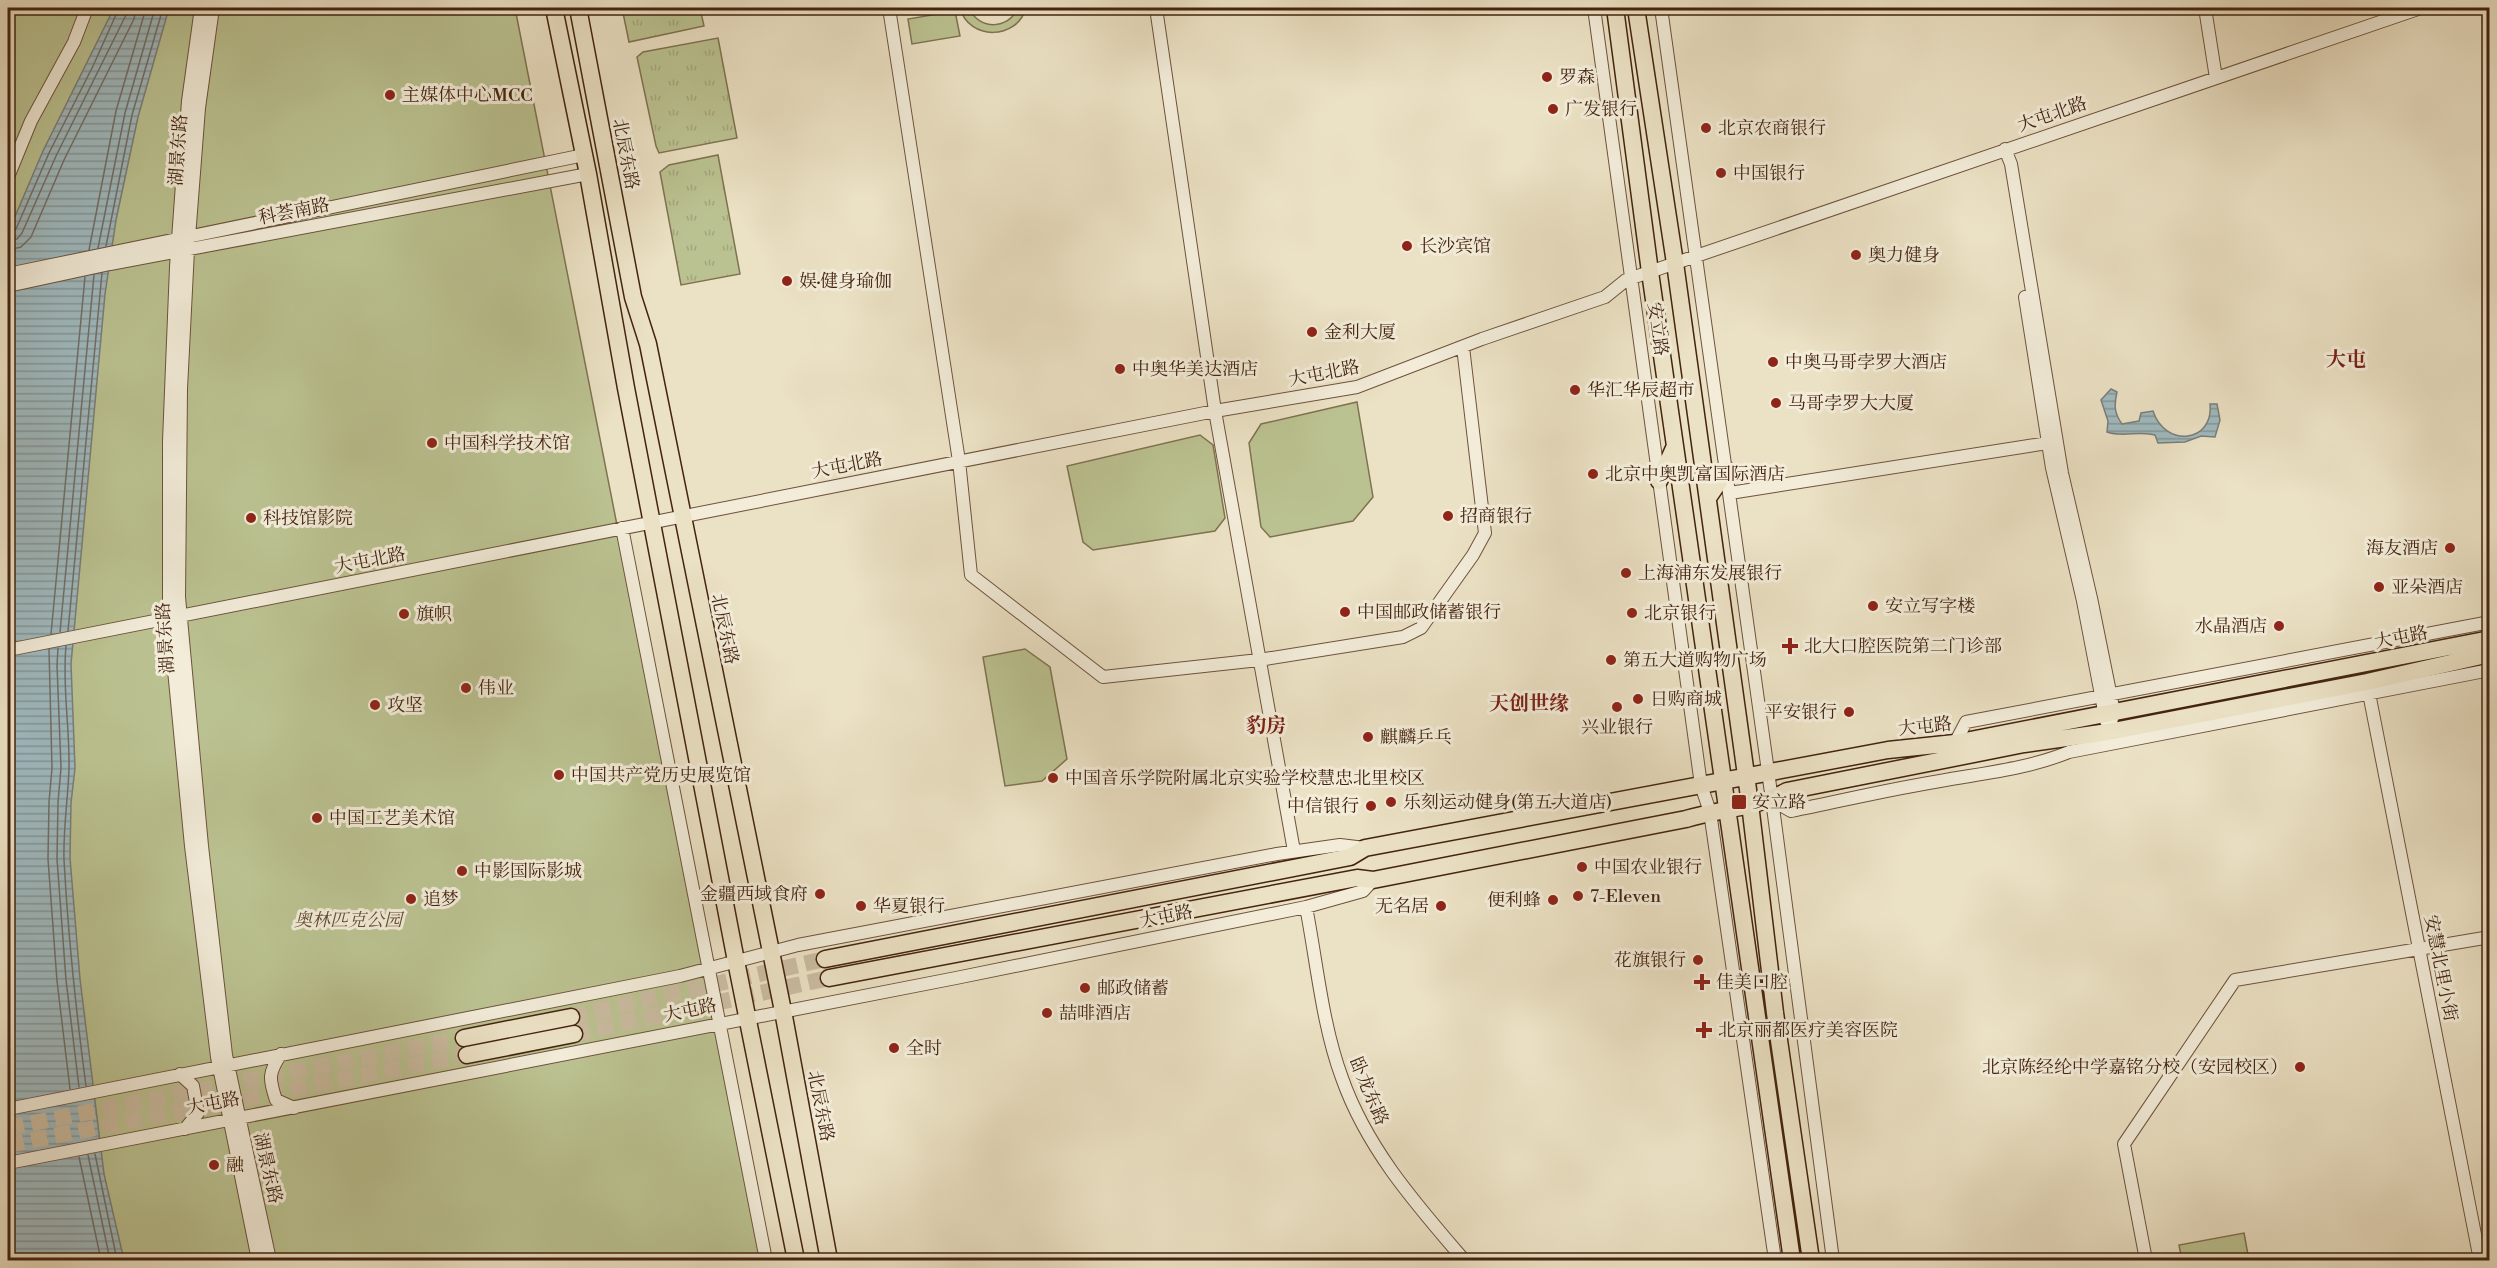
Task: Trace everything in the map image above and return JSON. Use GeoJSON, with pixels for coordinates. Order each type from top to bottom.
{"type":"FeatureCollection","features":[{"type":"Feature","properties":{"kind":"main road"},"geometry":{"type":"LineString","coordinates":[[554,8],[588,174],[651,522],[796,1260]]}},
{"type":"Feature","properties":{"kind":"main road","name":"北辰东路"},"geometry":{"type":"LineString","coordinates":[[578,8],[633,297],[648,344],[783,1011],[829,1260]]}},
{"type":"Feature","properties":{"kind":"main road","name":"安立路"},"geometry":{"type":"LineString","coordinates":[[1615,8],[1650,272],[1725,780],[1792,1260]]}},
{"type":"Feature","properties":{"kind":"main road","name":"安立路"},"geometry":{"type":"LineString","coordinates":[[1636,8],[1675,263],[1750,804]]}},
{"type":"Feature","properties":{"kind":"main road"},"geometry":{"type":"LineString","coordinates":[[1659,481],[1676,445]]}},
{"type":"Feature","properties":{"kind":"main road"},"geometry":{"type":"LineString","coordinates":[[1708,498],[1726,470]]}},
{"type":"Feature","properties":{"kind":"main road","name":"大屯路"},"geometry":{"type":"LineString","coordinates":[[825,959],[1350,857],[1365,848],[1888,750],[1955,743],[2490,639]]}},
{"type":"Feature","properties":{"kind":"main road","name":"大屯路"},"geometry":{"type":"LineString","coordinates":[[829,978],[1324,884],[1358,878],[1373,880],[1686,819],[1772,800],[1798,789],[2024,744],[2108,732],[2368,687],[2490,654]]}},
{"type":"Feature","properties":{"kind":"main road"},"geometry":{"type":"LineString","coordinates":[[1750,804],[1775,1013],[1811,1260]]}},
{"type":"Feature","properties":{"kind":"main road"},"geometry":{"type":"LineString","coordinates":[[464,1038],[571,1017]]}},
{"type":"Feature","properties":{"kind":"main road"},"geometry":{"type":"LineString","coordinates":[[467,1055],[574,1034]]}},
{"type":"Feature","properties":{"kind":"street"},"geometry":{"type":"LineString","coordinates":[[8,177],[31,121],[74,42],[87,8]]}},
{"type":"Feature","properties":{"kind":"street","name":"湖景东路"},"geometry":{"type":"LineString","coordinates":[[201,8],[188,101],[184,236],[169,441],[175,617],[193,857],[223,1065],[258,1260]]}},
{"type":"Feature","properties":{"kind":"street","name":"湖景东路"},"geometry":{"type":"LineString","coordinates":[[184,236],[213,8]]}},
{"type":"Feature","properties":{"kind":"street"},"geometry":{"type":"LineString","coordinates":[[889,8],[959,461],[970,575],[1103,677],[1259,660],[1403,637],[1414,634],[1421,628],[1473,555],[1485,532],[1462,347]]}},
{"type":"Feature","properties":{"kind":"street"},"geometry":{"type":"LineString","coordinates":[[1156,8],[1215,411],[1294,852]]}},
{"type":"Feature","properties":{"kind":"street","name":"安立路"},"geometry":{"type":"LineString","coordinates":[[1594,8],[1701,785],[1710,812],[1775,1260]]}},
{"type":"Feature","properties":{"kind":"street"},"geometry":{"type":"LineString","coordinates":[[1661,8],[1730,493],[1833,1260]]}},
{"type":"Feature","properties":{"kind":"street"},"geometry":{"type":"LineString","coordinates":[[2205,8],[2216,78]]}},
{"type":"Feature","properties":{"kind":"street","name":"大屯北路"},"geometry":{"type":"LineString","coordinates":[[8,650],[1215,411],[1357,387],[1605,297],[1631,278],[2421,8]]}},
{"type":"Feature","properties":{"kind":"street"},"geometry":{"type":"LineString","coordinates":[[2005,149],[2004,166],[2053,443],[2110,713],[2108,732]]}},
{"type":"Feature","properties":{"kind":"street","name":"科荟南路"},"geometry":{"type":"LineString","coordinates":[[8,286],[184,236],[584,155]]}},
{"type":"Feature","properties":{"kind":"street","name":"科荟南路"},"geometry":{"type":"LineString","coordinates":[[8,274],[109,258],[183,251],[588,174]]}},
{"type":"Feature","properties":{"kind":"street"},"geometry":{"type":"LineString","coordinates":[[1730,493],[2053,443]]}},
{"type":"Feature","properties":{"kind":"street"},"geometry":{"type":"LineString","coordinates":[[622,528],[766,1260]]}},
{"type":"Feature","properties":{"kind":"street"},"geometry":{"type":"LineString","coordinates":[[1955,743],[1966,722],[2490,622]]}},
{"type":"Feature","properties":{"kind":"street"},"geometry":{"type":"LineString","coordinates":[[1772,800],[1791,811],[2043,763],[2069,752],[2368,687],[2490,670]]}},
{"type":"Feature","properties":{"kind":"street","name":"安慧北里小街"},"geometry":{"type":"LineString","coordinates":[[2368,687],[2480,1260]]}},
{"type":"Feature","properties":{"kind":"street","name":"大屯路"},"geometry":{"type":"LineString","coordinates":[[8,1108],[668,978],[831,939],[1294,852],[1340,845],[1365,848]]}},
{"type":"Feature","properties":{"kind":"street","name":"大屯路"},"geometry":{"type":"LineString","coordinates":[[8,1162],[294,1108],[1306,907],[1363,891],[1373,880]]}},
{"type":"Feature","properties":{"kind":"street","name":"卧龙东路"},"geometry":{"type":"LineString","coordinates":[[1306,907],[1331,1043],[1350,1100],[1377,1152],[1417,1206],[1464,1260]]}},
{"type":"Feature","properties":{"kind":"street"},"geometry":{"type":"LineString","coordinates":[[2146,1260],[2124,1144],[2235,980],[2490,937]]}},
{"type":"Feature","properties":{"kind":"street"},"geometry":{"type":"LineString","coordinates":[[281,1054],[270,1069],[272,1086],[276,1100],[294,1108]]}},
{"type":"Feature","properties":{"kind":"street"},"geometry":{"type":"LineString","coordinates":[[180,1074],[193,1086],[198,1113],[185,1129]]}},
{"type":"Feature","properties":{"kind":"street","name":"湖景东路"},"geometry":{"type":"LineString","coordinates":[[234,1119],[270,1260]]}},
{"type":"Feature","properties":{"kind":"green space","name":"奥林匹克公园"},"geometry":{"type":"Polygon","coordinates":[[[8,8],[515,8],[762,1260],[8,1260],[8,8]]]}},
{"type":"Feature","properties":{"kind":"green space"},"geometry":{"type":"Polygon","coordinates":[[[622,8],[700,8],[704,26],[629,42],[622,8]]]}},
{"type":"Feature","properties":{"kind":"green space"},"geometry":{"type":"Polygon","coordinates":[[[960,8],[977,8],[969,9],[980,21],[994,25],[1008,20],[1018,8],[1026,8],[1021,19],[1013,26],[1004,31],[993,32],[982,31],[973,26],[965,19],[960,8]]]}},
{"type":"Feature","properties":{"kind":"green space"},"geometry":{"type":"Polygon","coordinates":[[[955,11],[960,36],[912,44],[908,19],[955,11]]]}},
{"type":"Feature","properties":{"kind":"green space"},"geometry":{"type":"Polygon","coordinates":[[[718,38],[737,138],[659,153],[637,57],[643,52],[718,38]]]}},
{"type":"Feature","properties":{"kind":"green space"},"geometry":{"type":"Polygon","coordinates":[[[718,155],[740,274],[681,285],[660,172],[669,165],[718,155]]]}},
{"type":"Feature","properties":{"kind":"green space"},"geometry":{"type":"Polygon","coordinates":[[[1357,402],[1373,497],[1353,521],[1270,537],[1261,527],[1249,443],[1261,424],[1357,402]]]}},
{"type":"Feature","properties":{"kind":"green space"},"geometry":{"type":"Polygon","coordinates":[[[1200,435],[1213,445],[1225,518],[1215,531],[1093,550],[1083,542],[1067,466],[1200,435]]]}},
{"type":"Feature","properties":{"kind":"green space"},"geometry":{"type":"Polygon","coordinates":[[[1025,649],[1050,667],[1067,759],[1042,781],[1005,786],[983,657],[1025,649]]]}},
{"type":"Feature","properties":{"kind":"green space"},"geometry":{"type":"Polygon","coordinates":[[[2244,1233],[2249,1260],[2182,1260],[2179,1245],[2244,1233]]]}},
{"type":"Feature","properties":{"kind":"water"},"geometry":{"type":"Polygon","coordinates":[[[114,8],[169,8],[138,117],[116,220],[105,294],[71,664],[75,768],[71,803],[70,858],[80,979],[104,1174],[124,1260],[8,1260],[8,233],[43,151],[114,8]]]}},
{"type":"Feature","properties":{"kind":"water"},"geometry":{"type":"Polygon","coordinates":[[[2111,389],[2117,392],[2115,409],[2122,424],[2139,421],[2141,413],[2153,411],[2159,423],[2177,435],[2188,436],[2197,433],[2204,427],[2209,417],[2210,404],[2217,404],[2220,420],[2215,437],[2201,436],[2185,442],[2158,443],[2155,435],[2107,432],[2108,421],[2101,400],[2111,389]]]}},
{"type":"Feature","properties":{"kind":"tunnel"},"geometry":{"type":"LineString","coordinates":[[571,1017],[825,959]]}},
{"type":"Feature","properties":{"kind":"tunnel"},"geometry":{"type":"LineString","coordinates":[[574,1034],[829,978]]}},
{"type":"Feature","properties":{"kind":"tunnel"},"geometry":{"type":"LineString","coordinates":[[8,1128],[464,1038]]}},
{"type":"Feature","properties":{"kind":"tunnel"},"geometry":{"type":"LineString","coordinates":[[8,1145],[467,1055]]}},
{"type":"Feature","properties":{"kind":"place","name":"罗森"},"geometry":{"type":"Point","coordinates":[1547,77]}},
{"type":"Feature","properties":{"kind":"place","name":"主媒体中心MCC"},"geometry":{"type":"Point","coordinates":[390,95]}},
{"type":"Feature","properties":{"kind":"place","name":"广发银行"},"geometry":{"type":"Point","coordinates":[1553,109]}},
{"type":"Feature","properties":{"kind":"place","name":"北京农商银行"},"geometry":{"type":"Point","coordinates":[1706,128]}},
{"type":"Feature","properties":{"kind":"place","name":"中国银行"},"geometry":{"type":"Point","coordinates":[1721,173]}},
{"type":"Feature","properties":{"kind":"place","name":"长沙宾馆"},"geometry":{"type":"Point","coordinates":[1407,246]}},
{"type":"Feature","properties":{"kind":"place","name":"奥力健身"},"geometry":{"type":"Point","coordinates":[1856,255]}},
{"type":"Feature","properties":{"kind":"place","name":"娱·健身瑜伽"},"geometry":{"type":"Point","coordinates":[787,281]}},
{"type":"Feature","properties":{"kind":"place","name":"金利大厦"},"geometry":{"type":"Point","coordinates":[1312,332]}},
{"type":"Feature","properties":{"kind":"place","name":"中奥马哥孛罗大酒店"},"geometry":{"type":"Point","coordinates":[1773,362]}},
{"type":"Feature","properties":{"kind":"place","name":"中奥华美达酒店"},"geometry":{"type":"Point","coordinates":[1120,369]}},
{"type":"Feature","properties":{"kind":"place","name":"华汇华辰超市"},"geometry":{"type":"Point","coordinates":[1575,390]}},
{"type":"Feature","properties":{"kind":"place","name":"马哥孛罗大大厦"},"geometry":{"type":"Point","coordinates":[1776,403]}},
{"type":"Feature","properties":{"kind":"place","name":"中国科学技术馆"},"geometry":{"type":"Point","coordinates":[432,443]}},
{"type":"Feature","properties":{"kind":"place","name":"北京中奥凯富国际酒店"},"geometry":{"type":"Point","coordinates":[1593,474]}},
{"type":"Feature","properties":{"kind":"place","name":"招商银行"},"geometry":{"type":"Point","coordinates":[1448,516]}},
{"type":"Feature","properties":{"kind":"place","name":"科技馆影院"},"geometry":{"type":"Point","coordinates":[251,518]}},
{"type":"Feature","properties":{"kind":"place","name":"海友酒店"},"geometry":{"type":"Point","coordinates":[2450,548]}},
{"type":"Feature","properties":{"kind":"place","name":"上海浦东发展银行"},"geometry":{"type":"Point","coordinates":[1626,573]}},
{"type":"Feature","properties":{"kind":"place","name":"亚朵酒店"},"geometry":{"type":"Point","coordinates":[2379,587]}},
{"type":"Feature","properties":{"kind":"place","name":"安立写字楼"},"geometry":{"type":"Point","coordinates":[1873,606]}},
{"type":"Feature","properties":{"kind":"place","name":"中国邮政储蓄银行"},"geometry":{"type":"Point","coordinates":[1345,612]}},
{"type":"Feature","properties":{"kind":"place","name":"北京银行"},"geometry":{"type":"Point","coordinates":[1632,613]}},
{"type":"Feature","properties":{"kind":"place","name":"旗帜"},"geometry":{"type":"Point","coordinates":[404,614]}},
{"type":"Feature","properties":{"kind":"place","name":"水晶酒店"},"geometry":{"type":"Point","coordinates":[2279,626]}},
{"type":"Feature","properties":{"kind":"place","name":"北大口腔医院第二门诊部"},"geometry":{"type":"Point","coordinates":[1790,646]}},
{"type":"Feature","properties":{"kind":"place","name":"第五大道购物广场"},"geometry":{"type":"Point","coordinates":[1611,660]}},
{"type":"Feature","properties":{"kind":"place","name":"伟业"},"geometry":{"type":"Point","coordinates":[466,688]}},
{"type":"Feature","properties":{"kind":"place","name":"日购商城"},"geometry":{"type":"Point","coordinates":[1638,699]}},
{"type":"Feature","properties":{"kind":"place","name":"攻坚"},"geometry":{"type":"Point","coordinates":[375,705]}},
{"type":"Feature","properties":{"kind":"place","name":"兴业银行"},"geometry":{"type":"Point","coordinates":[1617,707]}},
{"type":"Feature","properties":{"kind":"place","name":"平安银行"},"geometry":{"type":"Point","coordinates":[1849,712]}},
{"type":"Feature","properties":{"kind":"place","name":"麒麟乒乓"},"geometry":{"type":"Point","coordinates":[1368,737]}},
{"type":"Feature","properties":{"kind":"place","name":"中国共产党历史展览馆"},"geometry":{"type":"Point","coordinates":[559,775]}},
{"type":"Feature","properties":{"kind":"place","name":"中国音乐学院附属北京实验学校慧忠北里校区"},"geometry":{"type":"Point","coordinates":[1053,778]}},
{"type":"Feature","properties":{"kind":"place","name":"乐刻运动健身(第五大道店)"},"geometry":{"type":"Point","coordinates":[1391,802]}},
{"type":"Feature","properties":{"kind":"place","name":"安立路"},"geometry":{"type":"Point","coordinates":[1739,802]}},
{"type":"Feature","properties":{"kind":"place","name":"中信银行"},"geometry":{"type":"Point","coordinates":[1371,806]}},
{"type":"Feature","properties":{"kind":"place","name":"中国工艺美术馆"},"geometry":{"type":"Point","coordinates":[317,818]}},
{"type":"Feature","properties":{"kind":"place","name":"中国农业银行"},"geometry":{"type":"Point","coordinates":[1582,867]}},
{"type":"Feature","properties":{"kind":"place","name":"中影国际影城"},"geometry":{"type":"Point","coordinates":[462,871]}},
{"type":"Feature","properties":{"kind":"place","name":"金疆西域食府"},"geometry":{"type":"Point","coordinates":[820,894]}},
{"type":"Feature","properties":{"kind":"place","name":"7-Eleven"},"geometry":{"type":"Point","coordinates":[1578,896]}},
{"type":"Feature","properties":{"kind":"place","name":"追梦"},"geometry":{"type":"Point","coordinates":[411,899]}},
{"type":"Feature","properties":{"kind":"place","name":"便利蜂"},"geometry":{"type":"Point","coordinates":[1553,900]}},
{"type":"Feature","properties":{"kind":"place","name":"华夏银行"},"geometry":{"type":"Point","coordinates":[861,906]}},
{"type":"Feature","properties":{"kind":"place","name":"无名居"},"geometry":{"type":"Point","coordinates":[1441,906]}},
{"type":"Feature","properties":{"kind":"place","name":"花旗银行"},"geometry":{"type":"Point","coordinates":[1698,960]}},
{"type":"Feature","properties":{"kind":"place","name":"佳美口腔"},"geometry":{"type":"Point","coordinates":[1702,982]}},
{"type":"Feature","properties":{"kind":"place","name":"邮政储蓄"},"geometry":{"type":"Point","coordinates":[1085,988]}},
{"type":"Feature","properties":{"kind":"place","name":"喆啡酒店"},"geometry":{"type":"Point","coordinates":[1047,1013]}},
{"type":"Feature","properties":{"kind":"place","name":"北京丽都医疗美容医院"},"geometry":{"type":"Point","coordinates":[1704,1030]}},
{"type":"Feature","properties":{"kind":"place","name":"全时"},"geometry":{"type":"Point","coordinates":[894,1048]}},
{"type":"Feature","properties":{"kind":"place","name":"北京陈经纶中学嘉铭分校（安园校区）"},"geometry":{"type":"Point","coordinates":[2300,1067]}},
{"type":"Feature","properties":{"kind":"place","name":"融"},"geometry":{"type":"Point","coordinates":[214,1165]}},
{"type":"Feature","properties":{"kind":"district","name":"大屯"},"geometry":{"type":"Point","coordinates":[2346,359]}},
{"type":"Feature","properties":{"kind":"district","name":"天创世缘"},"geometry":{"type":"Point","coordinates":[1529,703]}},
{"type":"Feature","properties":{"kind":"district","name":"豹房"},"geometry":{"type":"Point","coordinates":[1266,725]}}]}
